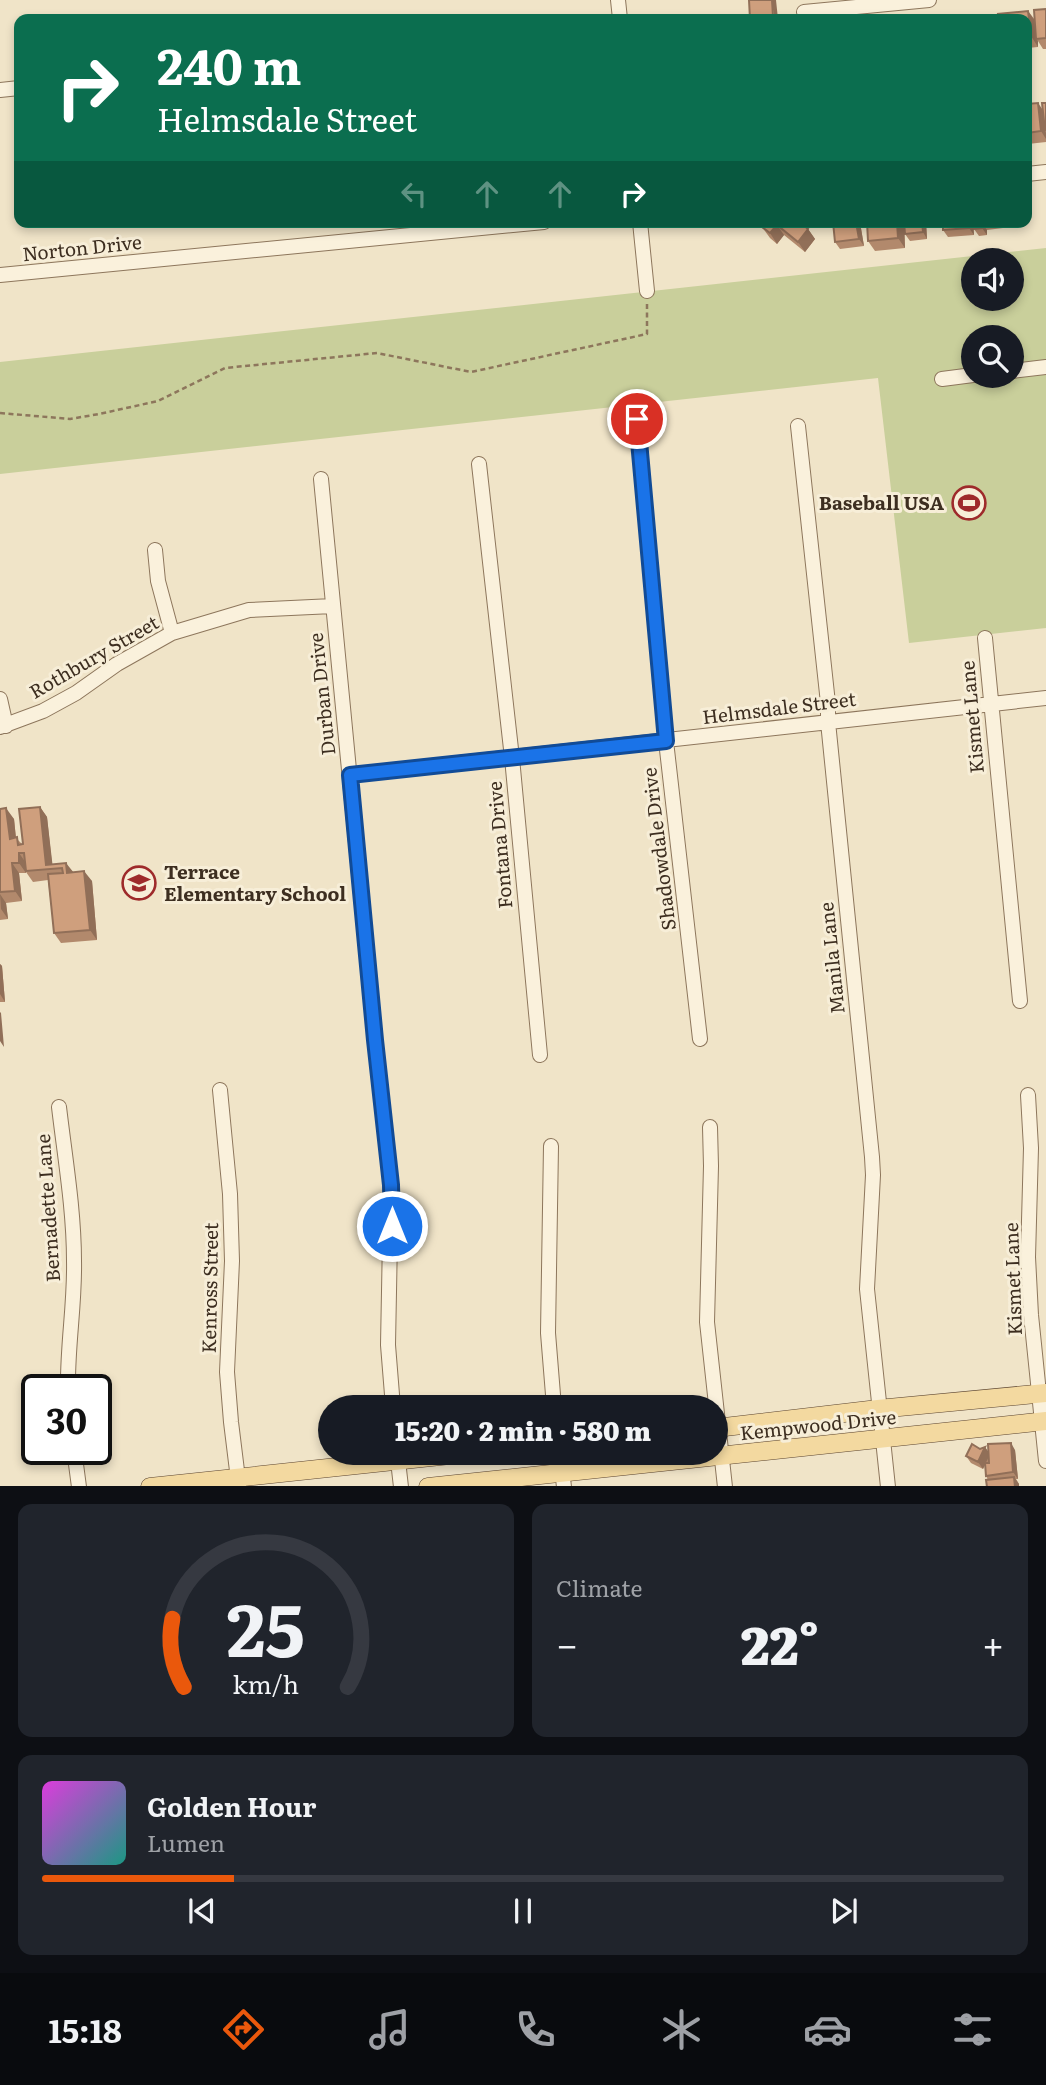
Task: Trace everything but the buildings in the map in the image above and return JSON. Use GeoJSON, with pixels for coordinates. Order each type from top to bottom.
{"type":"FeatureCollection","features":[{"type":"Feature","properties":{"kind":"main road","name":"Kempwood Drive"},"geometry":{"type":"LineString","coordinates":[[728,1427],[1042,1393]]}},
{"type":"Feature","properties":{"kind":"main road","name":"Kempwood Drive"},"geometry":{"type":"LineString","coordinates":[[728,1456],[1044,1422]]}},
{"type":"Feature","properties":{"kind":"main road"},"geometry":{"type":"LineString","coordinates":[[150,1486],[239,1482],[343,1465]]}},
{"type":"Feature","properties":{"kind":"main road","name":"Kempwood Drive"},"geometry":{"type":"LineString","coordinates":[[428,1486],[563,1480],[666,1465]]}},
{"type":"Feature","properties":{"kind":"street"},"geometry":{"type":"LineString","coordinates":[[804,10],[929,0]]}},
{"type":"Feature","properties":{"kind":"street","name":"Norton Drive"},"geometry":{"type":"LineString","coordinates":[[0,275],[482,228]]}},
{"type":"Feature","properties":{"kind":"street"},"geometry":{"type":"LineString","coordinates":[[641,228],[647,290]]}},
{"type":"Feature","properties":{"kind":"street"},"geometry":{"type":"LineString","coordinates":[[1024,370],[1046,367]]}},
{"type":"Feature","properties":{"kind":"street"},"geometry":{"type":"LineString","coordinates":[[942,379],[961,377]]}},
{"type":"Feature","properties":{"kind":"street","name":"Shadowdale Drive"},"geometry":{"type":"LineString","coordinates":[[638,404],[637,419],[666,741],[701,1038]]}},
{"type":"Feature","properties":{"kind":"street","name":"Manila Lane"},"geometry":{"type":"LineString","coordinates":[[799,426],[872,1157],[867,1289],[888,1486]]}},
{"type":"Feature","properties":{"kind":"street","name":"Fontana Drive"},"geometry":{"type":"LineString","coordinates":[[479,464],[512,758],[540,1055]]}},
{"type":"Feature","properties":{"kind":"street","name":"Durban Drive"},"geometry":{"type":"LineString","coordinates":[[321,480],[391,1185],[388,1345],[392,1395]]}},
{"type":"Feature","properties":{"kind":"street"},"geometry":{"type":"LineString","coordinates":[[155,550],[158,581],[172,633]]}},
{"type":"Feature","properties":{"kind":"street","name":"Rothbury Street"},"geometry":{"type":"LineString","coordinates":[[3,726],[43,711],[76,693],[117,664],[172,633],[249,610],[332,606]]}},
{"type":"Feature","properties":{"kind":"street","name":"Kismet Lane"},"geometry":{"type":"LineString","coordinates":[[985,638],[1020,1001]]}},
{"type":"Feature","properties":{"kind":"street","name":"Helmsdale Street"},"geometry":{"type":"LineString","coordinates":[[350,775],[1046,698]]}},
{"type":"Feature","properties":{"kind":"street"},"geometry":{"type":"LineString","coordinates":[[0,699],[3,726]]}},
{"type":"Feature","properties":{"kind":"street","name":"Kenross Street"},"geometry":{"type":"LineString","coordinates":[[220,1090],[230,1194],[232,1261],[227,1371],[239,1482]]}},
{"type":"Feature","properties":{"kind":"street","name":"Kismet Lane"},"geometry":{"type":"LineString","coordinates":[[1028,1095],[1031,1147],[1028,1257],[1046,1461]]}},
{"type":"Feature","properties":{"kind":"street","name":"Bernadette Lane"},"geometry":{"type":"LineString","coordinates":[[59,1107],[74,1262],[67,1374]]}},
{"type":"Feature","properties":{"kind":"street"},"geometry":{"type":"LineString","coordinates":[[710,1127],[708,1322],[715,1395]]}},
{"type":"Feature","properties":{"kind":"street"},"geometry":{"type":"LineString","coordinates":[[551,1146],[548,1333],[553,1395]]}},
{"type":"Feature","properties":{"kind":"street"},"geometry":{"type":"LineString","coordinates":[[76,1465],[79,1486]]}},
{"type":"Feature","properties":{"kind":"street"},"geometry":{"type":"LineString","coordinates":[[399,1465],[401,1486]]}},
{"type":"Feature","properties":{"kind":"street"},"geometry":{"type":"LineString","coordinates":[[722,1465],[725,1486]]}},
{"type":"Feature","properties":{"kind":"path"},"geometry":{"type":"LineString","coordinates":[[0,413],[70,419],[158,401],[225,368],[377,353],[471,372],[647,334],[647,290]]}},
{"type":"Feature","properties":{"kind":"green space"},"geometry":{"type":"Polygon","coordinates":[[[1046,248],[1046,628],[909,643],[878,378],[0,474],[0,362],[961,257],[961,311],[1024,311],[1024,250],[1046,248]]]}},
{"type":"Feature","properties":{"kind":"place","name":"Baseball USA"},"geometry":{"type":"Point","coordinates":[969,503]}},
{"type":"Feature","properties":{"kind":"place","name":"Terrace Elementary School"},"geometry":{"type":"Point","coordinates":[139,883]}},
{"type":"Feature","properties":{"kind":"route"},"geometry":{"type":"LineString","coordinates":[[392,1226],[391,1185],[350,775],[666,741],[637,419]]}}]}
